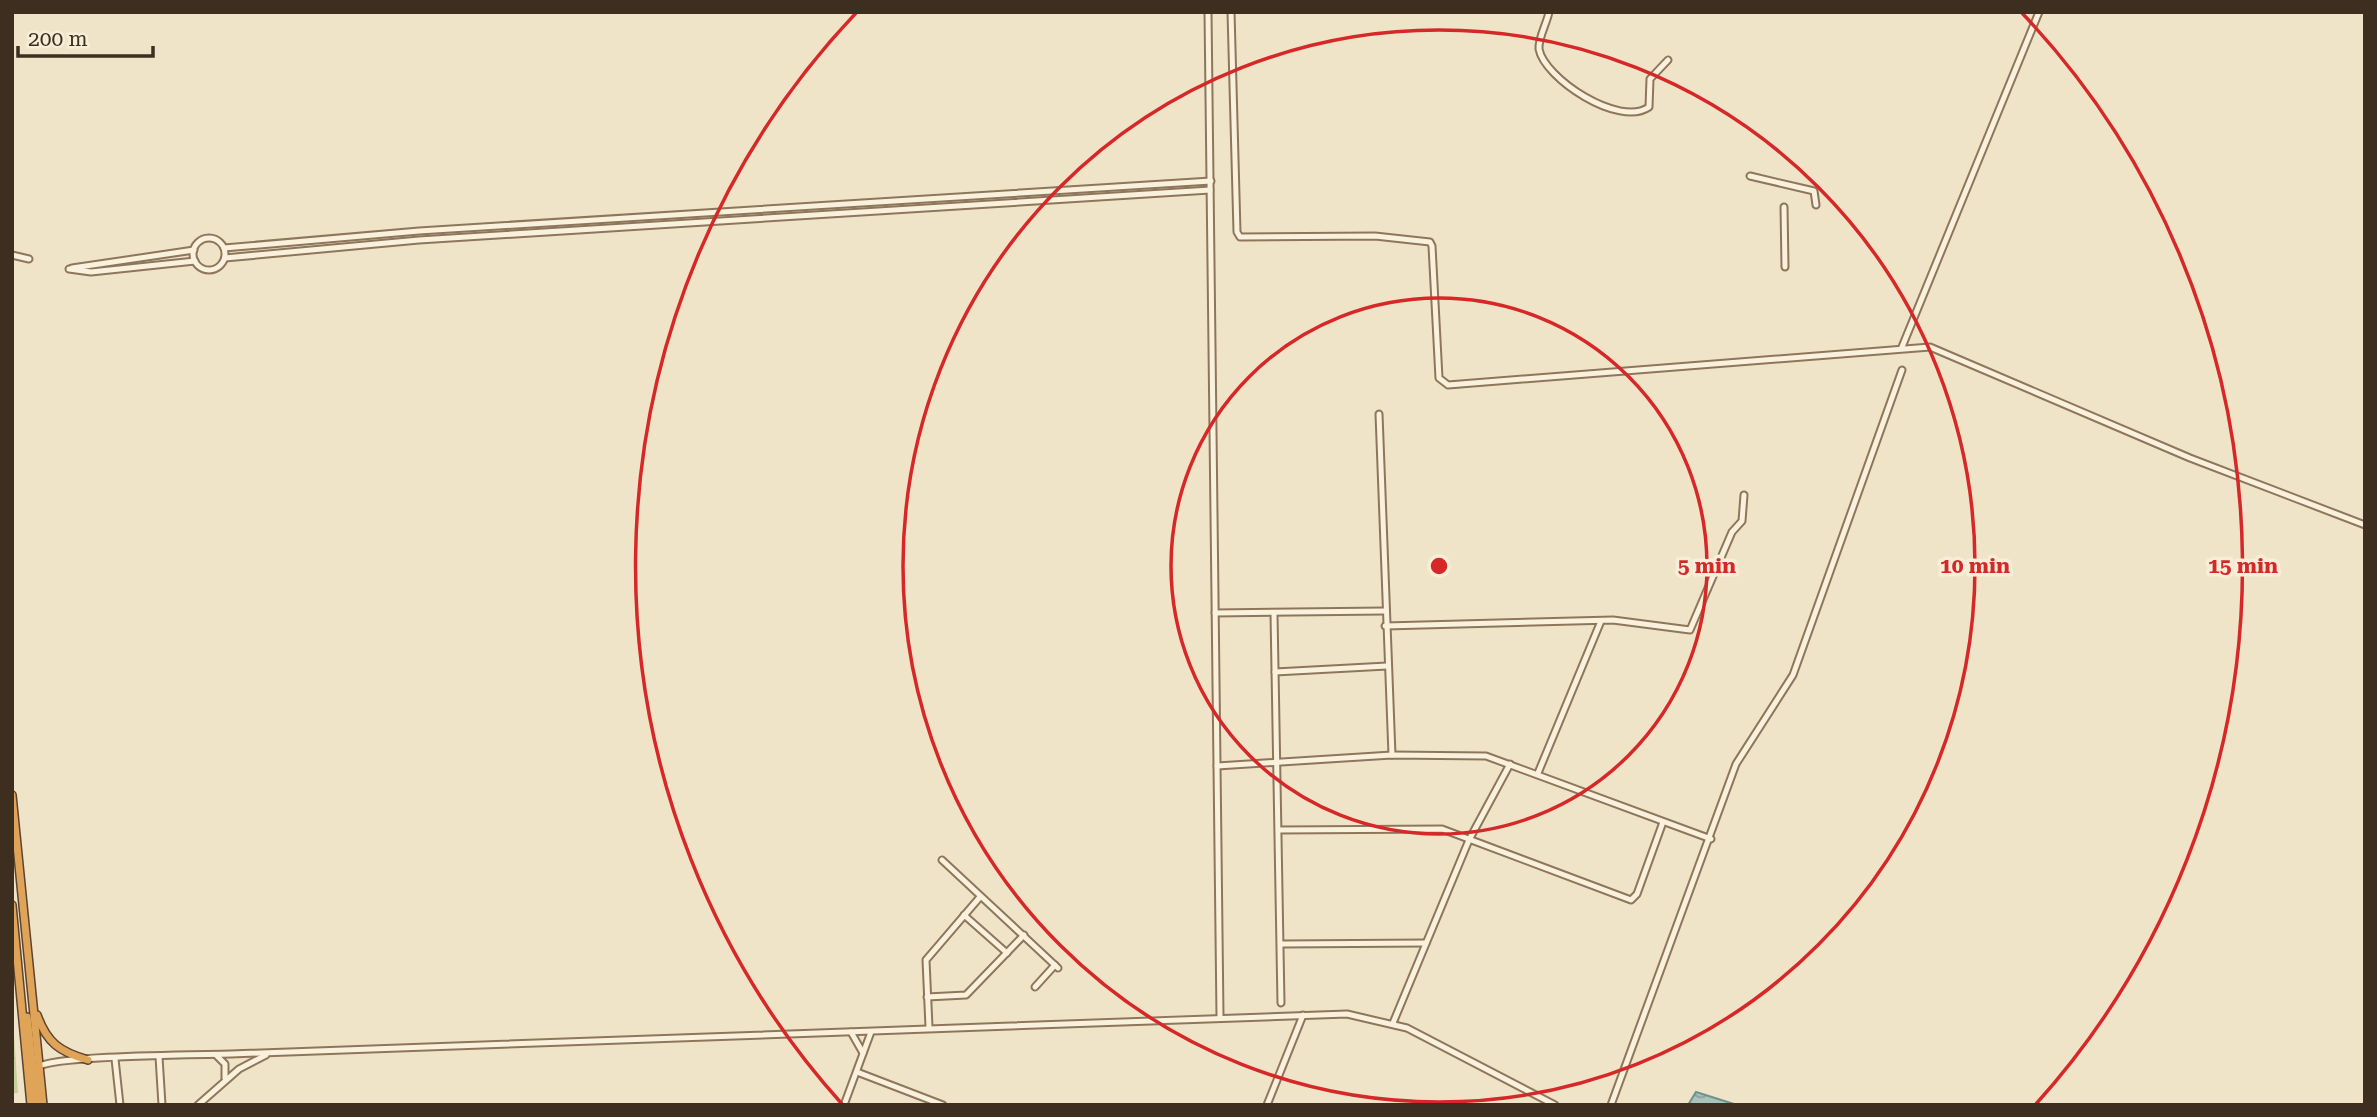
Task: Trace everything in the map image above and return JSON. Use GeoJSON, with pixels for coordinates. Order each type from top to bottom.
{"type":"FeatureCollection","features":[{"type":"Feature","properties":{"kind":"highway"},"geometry":{"type":"LineString","coordinates":[[12,795],[43,1105]]}},
{"type":"Feature","properties":{"kind":"highway"},"geometry":{"type":"LineString","coordinates":[[12,905],[31,1105]]}},
{"type":"Feature","properties":{"kind":"highway"},"geometry":{"type":"LineString","coordinates":[[20,997],[25,1009],[37,1105]]}},
{"type":"Feature","properties":{"kind":"highway"},"geometry":{"type":"LineString","coordinates":[[33,1003],[45,1034],[54,1046],[70,1055],[88,1060]]}},
{"type":"Feature","properties":{"kind":"street"},"geometry":{"type":"LineString","coordinates":[[1208,12],[1220,1016]]}},
{"type":"Feature","properties":{"kind":"street"},"geometry":{"type":"LineString","coordinates":[[1231,12],[1237,232],[1240,237],[1375,236],[1430,242],[1439,378],[1448,385],[1902,347],[1941,349],[1984,372],[2177,453],[2365,526]]}},
{"type":"Feature","properties":{"kind":"street"},"geometry":{"type":"LineString","coordinates":[[1549,12],[1540,44],[1542,56],[1564,82],[1608,110],[1631,113],[1649,107],[1650,79],[1668,60]]}},
{"type":"Feature","properties":{"kind":"street"},"geometry":{"type":"LineString","coordinates":[[1902,347],[2039,12]]}},
{"type":"Feature","properties":{"kind":"street"},"geometry":{"type":"LineString","coordinates":[[1750,176],[1814,191],[1816,205]]}},
{"type":"Feature","properties":{"kind":"street"},"geometry":{"type":"LineString","coordinates":[[195,261],[194,250],[200,241],[211,238],[224,248],[419,231],[1211,181]]}},
{"type":"Feature","properties":{"kind":"street"},"geometry":{"type":"LineString","coordinates":[[225,258],[419,240],[1210,190]]}},
{"type":"Feature","properties":{"kind":"street"},"geometry":{"type":"LineString","coordinates":[[1784,207],[1785,267]]}},
{"type":"Feature","properties":{"kind":"street"},"geometry":{"type":"LineString","coordinates":[[194,250],[69,269],[91,272],[195,261],[208,270],[218,267],[225,258],[224,248]]}},
{"type":"Feature","properties":{"kind":"street"},"geometry":{"type":"LineString","coordinates":[[12,255],[29,259]]}},
{"type":"Feature","properties":{"kind":"street"},"geometry":{"type":"LineString","coordinates":[[1611,1105],[1711,839],[1736,764],[1793,675],[1902,370]]}},
{"type":"Feature","properties":{"kind":"street"},"geometry":{"type":"LineString","coordinates":[[1379,414],[1384,611],[1392,755]]}},
{"type":"Feature","properties":{"kind":"street"},"geometry":{"type":"LineString","coordinates":[[1385,626],[1601,621],[1690,630],[1732,532],[1742,521],[1744,495]]}},
{"type":"Feature","properties":{"kind":"street"},"geometry":{"type":"LineString","coordinates":[[1215,613],[1384,611]]}},
{"type":"Feature","properties":{"kind":"street"},"geometry":{"type":"LineString","coordinates":[[1273,614],[1282,944],[1281,1003]]}},
{"type":"Feature","properties":{"kind":"street"},"geometry":{"type":"LineString","coordinates":[[1538,773],[1601,621]]}},
{"type":"Feature","properties":{"kind":"street"},"geometry":{"type":"LineString","coordinates":[[1275,672],[1387,666]]}},
{"type":"Feature","properties":{"kind":"street"},"geometry":{"type":"LineString","coordinates":[[1217,766],[1392,755],[1486,756],[1711,839]]}},
{"type":"Feature","properties":{"kind":"street"},"geometry":{"type":"LineString","coordinates":[[1393,1023],[1469,841],[1510,764]]}},
{"type":"Feature","properties":{"kind":"street"},"geometry":{"type":"LineString","coordinates":[[1279,830],[1413,827],[1442,829],[1631,900],[1637,894],[1663,822]]}},
{"type":"Feature","properties":{"kind":"street"},"geometry":{"type":"LineString","coordinates":[[942,860],[1057,967],[1035,987]]}},
{"type":"Feature","properties":{"kind":"street"},"geometry":{"type":"LineString","coordinates":[[929,1027],[926,960],[981,897]]}},
{"type":"Feature","properties":{"kind":"street"},"geometry":{"type":"LineString","coordinates":[[964,915],[1007,953]]}},
{"type":"Feature","properties":{"kind":"street"},"geometry":{"type":"LineString","coordinates":[[927,997],[966,995],[1024,935]]}},
{"type":"Feature","properties":{"kind":"street"},"geometry":{"type":"LineString","coordinates":[[1282,944],[1426,943]]}},
{"type":"Feature","properties":{"kind":"street"},"geometry":{"type":"LineString","coordinates":[[33,1074],[40,1064],[88,1060],[871,1032],[929,1027],[1220,1016],[1347,1014],[1393,1023],[1555,1105]]}},
{"type":"Feature","properties":{"kind":"street"},"geometry":{"type":"LineString","coordinates":[[1267,1105],[1303,1015]]}},
{"type":"Feature","properties":{"kind":"street"},"geometry":{"type":"LineString","coordinates":[[851,1032],[863,1053]]}},
{"type":"Feature","properties":{"kind":"street"},"geometry":{"type":"LineString","coordinates":[[844,1105],[871,1032]]}},
{"type":"Feature","properties":{"kind":"street"},"geometry":{"type":"LineString","coordinates":[[198,1105],[250,1062],[269,1053]]}},
{"type":"Feature","properties":{"kind":"street"},"geometry":{"type":"LineString","coordinates":[[214,1055],[222,1060],[228,1070],[221,1084]]}},
{"type":"Feature","properties":{"kind":"street"},"geometry":{"type":"LineString","coordinates":[[159,1058],[162,1105]]}},
{"type":"Feature","properties":{"kind":"street"},"geometry":{"type":"LineString","coordinates":[[116,1059],[120,1105]]}},
{"type":"Feature","properties":{"kind":"street"},"geometry":{"type":"LineString","coordinates":[[858,1072],[943,1105]]}},
{"type":"Feature","properties":{"kind":"green space"},"geometry":{"type":"Polygon","coordinates":[[[12,1004],[18,1093],[12,1093],[12,1004]]]}},
{"type":"Feature","properties":{"kind":"water"},"geometry":{"type":"Polygon","coordinates":[[[1696,1092],[1734,1104],[1734,1105],[1688,1105],[1696,1092]]]}}]}
